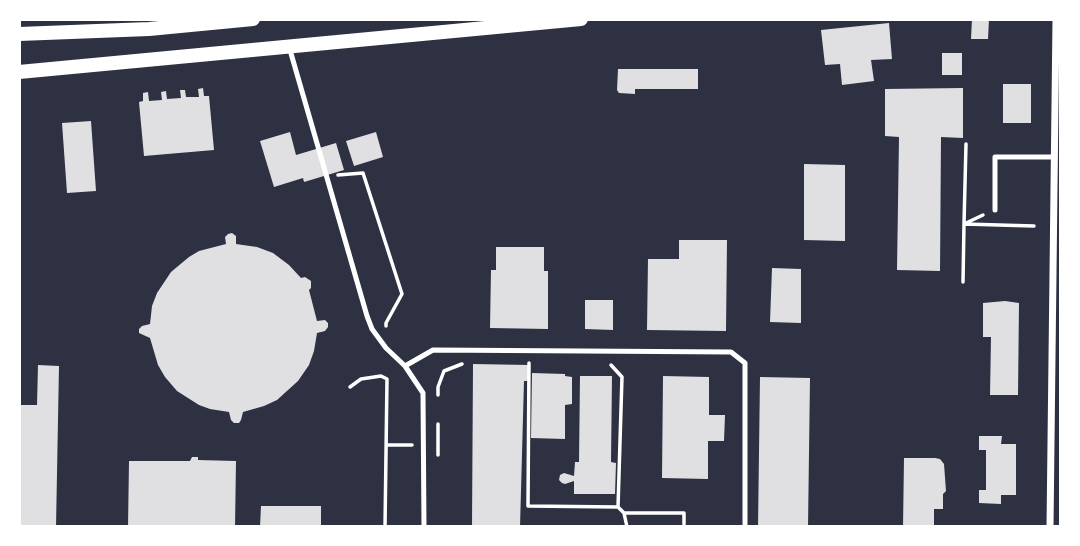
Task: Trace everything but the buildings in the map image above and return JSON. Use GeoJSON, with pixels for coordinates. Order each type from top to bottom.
{"type":"FeatureCollection","features":[{"type":"Feature","properties":{"kind":"main road"},"geometry":{"type":"LineString","coordinates":[[19,34],[138,29],[253,19]]}},
{"type":"Feature","properties":{"kind":"main road"},"geometry":{"type":"LineString","coordinates":[[19,72],[580,19]]}},
{"type":"Feature","properties":{"kind":"street"},"geometry":{"type":"LineString","coordinates":[[1050,527],[1056,19]]}},
{"type":"Feature","properties":{"kind":"lane"},"geometry":{"type":"LineString","coordinates":[[289,47],[372,329],[386,348],[405,366],[424,393],[424,527]]}},
{"type":"Feature","properties":{"kind":"lane"},"geometry":{"type":"LineString","coordinates":[[995,210],[995,158],[1054,157]]}},
{"type":"Feature","properties":{"kind":"lane"},"geometry":{"type":"LineString","coordinates":[[405,366],[433,350],[732,352],[745,363],[746,527]]}},
{"type":"Feature","properties":{"kind":"path"},"geometry":{"type":"LineString","coordinates":[[326,175],[363,173],[402,295],[386,323],[386,329]]}},
{"type":"Feature","properties":{"kind":"path"},"geometry":{"type":"LineString","coordinates":[[963,282],[964,224],[995,210]]}},
{"type":"Feature","properties":{"kind":"path"},"geometry":{"type":"LineString","coordinates":[[517,363],[530,363],[528,506]]}},
{"type":"Feature","properties":{"kind":"path"},"geometry":{"type":"LineString","coordinates":[[609,363],[622,377],[618,508]]}},
{"type":"Feature","properties":{"kind":"path"},"geometry":{"type":"LineString","coordinates":[[438,399],[438,387],[444,371],[462,364]]}},
{"type":"Feature","properties":{"kind":"path"},"geometry":{"type":"LineString","coordinates":[[350,387],[361,379],[387,377],[385,527]]}},
{"type":"Feature","properties":{"kind":"path"},"geometry":{"type":"LineString","coordinates":[[438,422],[438,459]]}},
{"type":"Feature","properties":{"kind":"path"},"geometry":{"type":"LineString","coordinates":[[521,506],[618,508],[624,513],[627,527]]}},
{"type":"Feature","properties":{"kind":"path"},"geometry":{"type":"LineString","coordinates":[[624,513],[684,513],[684,524]]}}]}
